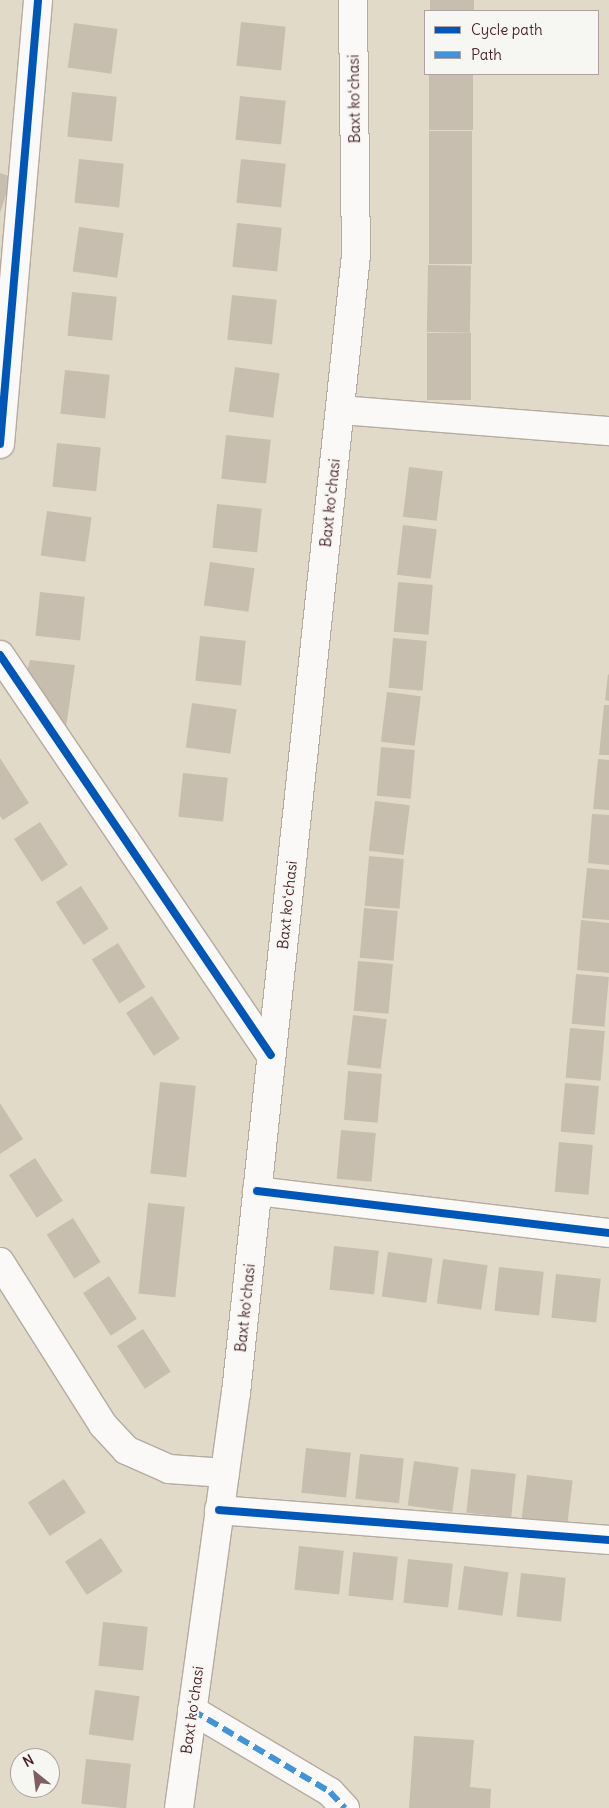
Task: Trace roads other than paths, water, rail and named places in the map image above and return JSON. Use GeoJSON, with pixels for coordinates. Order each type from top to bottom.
{"type":"FeatureCollection","features":[{"type":"Feature","properties":{"kind":"street"},"geometry":{"type":"LineString","coordinates":[[0,444],[20,229],[38,0]]}},
{"type":"Feature","properties":{"kind":"street","name":"Baxt koʻchasi"},"geometry":{"type":"LineString","coordinates":[[179,1808],[219,1510],[226,1473],[356,256],[353,0]]}},
{"type":"Feature","properties":{"kind":"street"},"geometry":{"type":"LineString","coordinates":[[0,254],[20,229]]}},
{"type":"Feature","properties":{"kind":"street"},"geometry":{"type":"LineString","coordinates":[[340,410],[609,431]]}},
{"type":"Feature","properties":{"kind":"street"},"geometry":{"type":"LineString","coordinates":[[0,655],[271,1055]]}},
{"type":"Feature","properties":{"kind":"street"},"geometry":{"type":"LineString","coordinates":[[257,1191],[609,1233]]}},
{"type":"Feature","properties":{"kind":"street"},"geometry":{"type":"LineString","coordinates":[[0,1262],[103,1425],[126,1450],[169,1469],[226,1473]]}},
{"type":"Feature","properties":{"kind":"street"},"geometry":{"type":"LineString","coordinates":[[219,1510],[609,1540]]}},
{"type":"Feature","properties":{"kind":"street"},"geometry":{"type":"LineString","coordinates":[[192,1710],[330,1792],[345,1808]]}}]}
